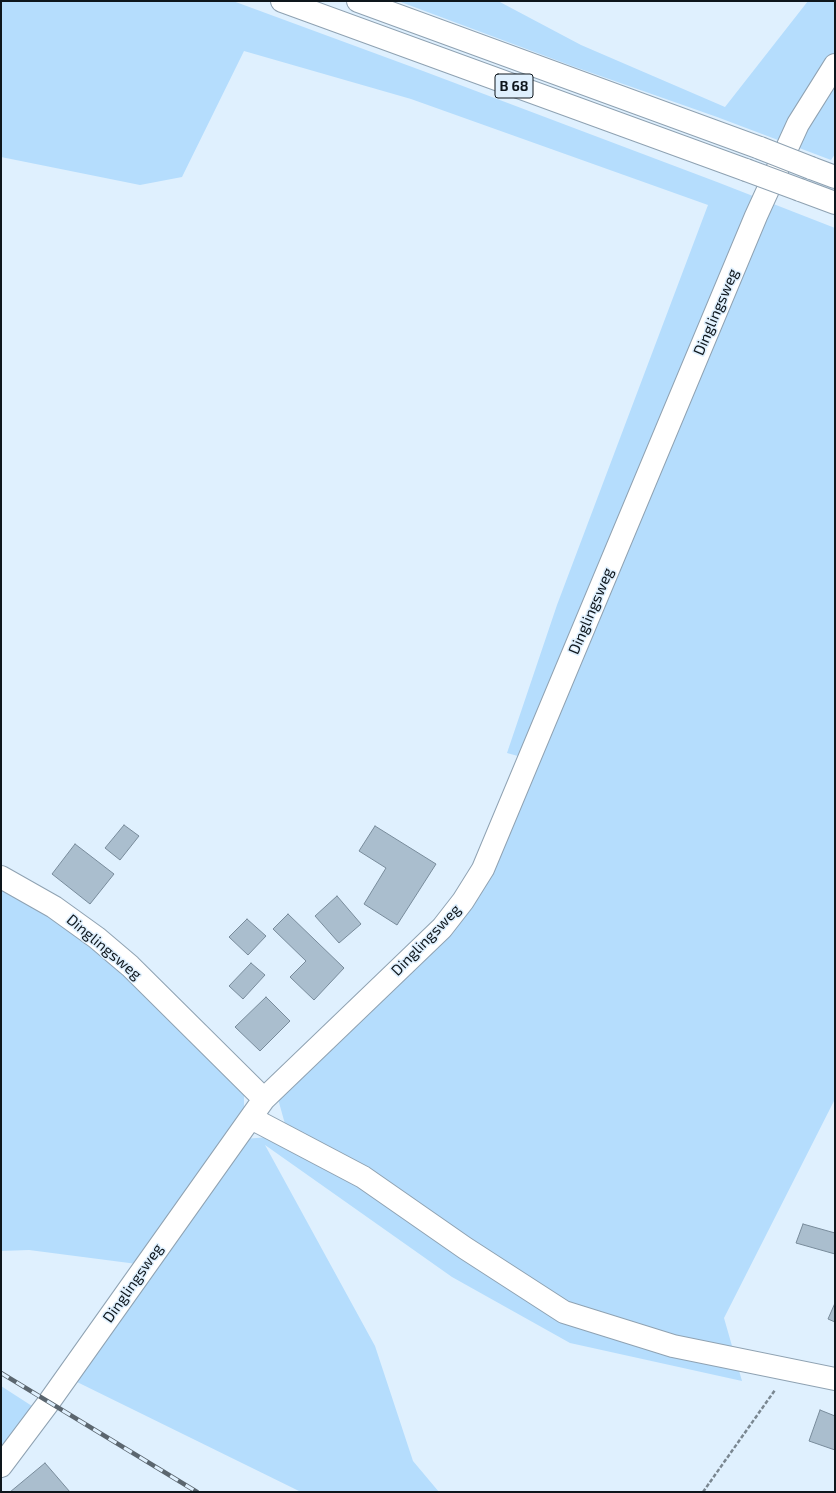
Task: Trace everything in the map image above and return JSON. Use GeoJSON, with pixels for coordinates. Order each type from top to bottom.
{"type":"FeatureCollection","features":[{"type":"Feature","properties":{"kind":"main road","name":"B 68"},"geometry":{"type":"LineString","coordinates":[[282,1],[835,203]]}},
{"type":"Feature","properties":{"kind":"main road","name":"B 68"},"geometry":{"type":"LineString","coordinates":[[358,1],[760,148],[835,177]]}},
{"type":"Feature","properties":{"kind":"main road","name":"Dinglingsweg"},"geometry":{"type":"LineString","coordinates":[[1,1466],[49,1402],[264,1099],[442,928],[463,901],[483,869],[756,216],[798,124],[835,65]]}},
{"type":"Feature","properties":{"kind":"main road","name":"Dinglingsweg"},"geometry":{"type":"LineString","coordinates":[[1,877],[54,907],[97,938],[130,966],[264,1099]]}},
{"type":"Feature","properties":{"kind":"main road"},"geometry":{"type":"LineString","coordinates":[[251,1118],[363,1177],[465,1248],[564,1312],[673,1346],[835,1379]]}},
{"type":"Feature","properties":{"kind":"path"},"geometry":{"type":"LineString","coordinates":[[703,1492],[789,1370]]}},
{"type":"Feature","properties":{"kind":"shaded area"},"geometry":{"type":"Polygon","coordinates":[[[1,1],[233,1],[423,71],[835,228],[835,1099],[724,1318],[742,1381],[570,1343],[452,1277],[265,1145],[375,1346],[413,1461],[439,1492],[301,1492],[75,1381],[244,1139],[269,1137],[285,1124],[278,1099],[452,929],[536,761],[507,753],[557,605],[708,205],[411,99],[244,51],[182,177],[140,185],[1,157],[1,1]]]}},
{"type":"Feature","properties":{"kind":"shaded area"},"geometry":{"type":"Polygon","coordinates":[[[398,1],[498,1],[581,45],[725,107],[808,1],[835,1],[835,154],[831,160],[398,1]]]}},
{"type":"Feature","properties":{"kind":"shaded area"},"geometry":{"type":"Polygon","coordinates":[[[1,884],[93,942],[244,1085],[244,1117],[137,1264],[29,1250],[1,1251],[1,884]]]}},
{"type":"Feature","properties":{"kind":"shaded area"},"geometry":{"type":"Polygon","coordinates":[[[1,1386],[32,1406],[1,1451],[1,1386]]]}},
{"type":"Feature","properties":{"kind":"building"},"geometry":{"type":"Polygon","coordinates":[[[124,825],[139,836],[120,860],[105,848],[124,825]]]}},
{"type":"Feature","properties":{"kind":"building"},"geometry":{"type":"Polygon","coordinates":[[[375,826],[436,864],[397,925],[364,904],[386,868],[359,851],[375,826]]]}},
{"type":"Feature","properties":{"kind":"building"},"geometry":{"type":"Polygon","coordinates":[[[75,844],[114,874],[90,904],[52,874],[75,844]]]}},
{"type":"Feature","properties":{"kind":"building"},"geometry":{"type":"Polygon","coordinates":[[[337,896],[361,924],[339,943],[315,916],[337,896]]]}},
{"type":"Feature","properties":{"kind":"building"},"geometry":{"type":"Polygon","coordinates":[[[288,914],[344,968],[314,1000],[290,977],[306,961],[273,929],[288,914]]]}},
{"type":"Feature","properties":{"kind":"building"},"geometry":{"type":"Polygon","coordinates":[[[247,919],[266,936],[248,955],[229,937],[247,919]]]}},
{"type":"Feature","properties":{"kind":"building"},"geometry":{"type":"Polygon","coordinates":[[[251,963],[265,975],[243,999],[229,986],[251,963]]]}},
{"type":"Feature","properties":{"kind":"building"},"geometry":{"type":"Polygon","coordinates":[[[266,997],[290,1021],[260,1051],[235,1027],[266,997]]]}},
{"type":"Feature","properties":{"kind":"building"},"geometry":{"type":"Polygon","coordinates":[[[803,1224],[835,1233],[835,1254],[796,1243],[803,1224]]]}},
{"type":"Feature","properties":{"kind":"building"},"geometry":{"type":"Polygon","coordinates":[[[835,1303],[835,1322],[828,1319],[835,1303]]]}},
{"type":"Feature","properties":{"kind":"building"},"geometry":{"type":"Polygon","coordinates":[[[820,1410],[835,1416],[835,1450],[809,1441],[820,1410]]]}},
{"type":"Feature","properties":{"kind":"building"},"geometry":{"type":"Polygon","coordinates":[[[45,1463],[70,1492],[10,1492],[45,1463]]]}},
{"type":"Feature","properties":{"kind":"railway"},"geometry":{"type":"LineString","coordinates":[[1,1373],[197,1492]]}}]}
